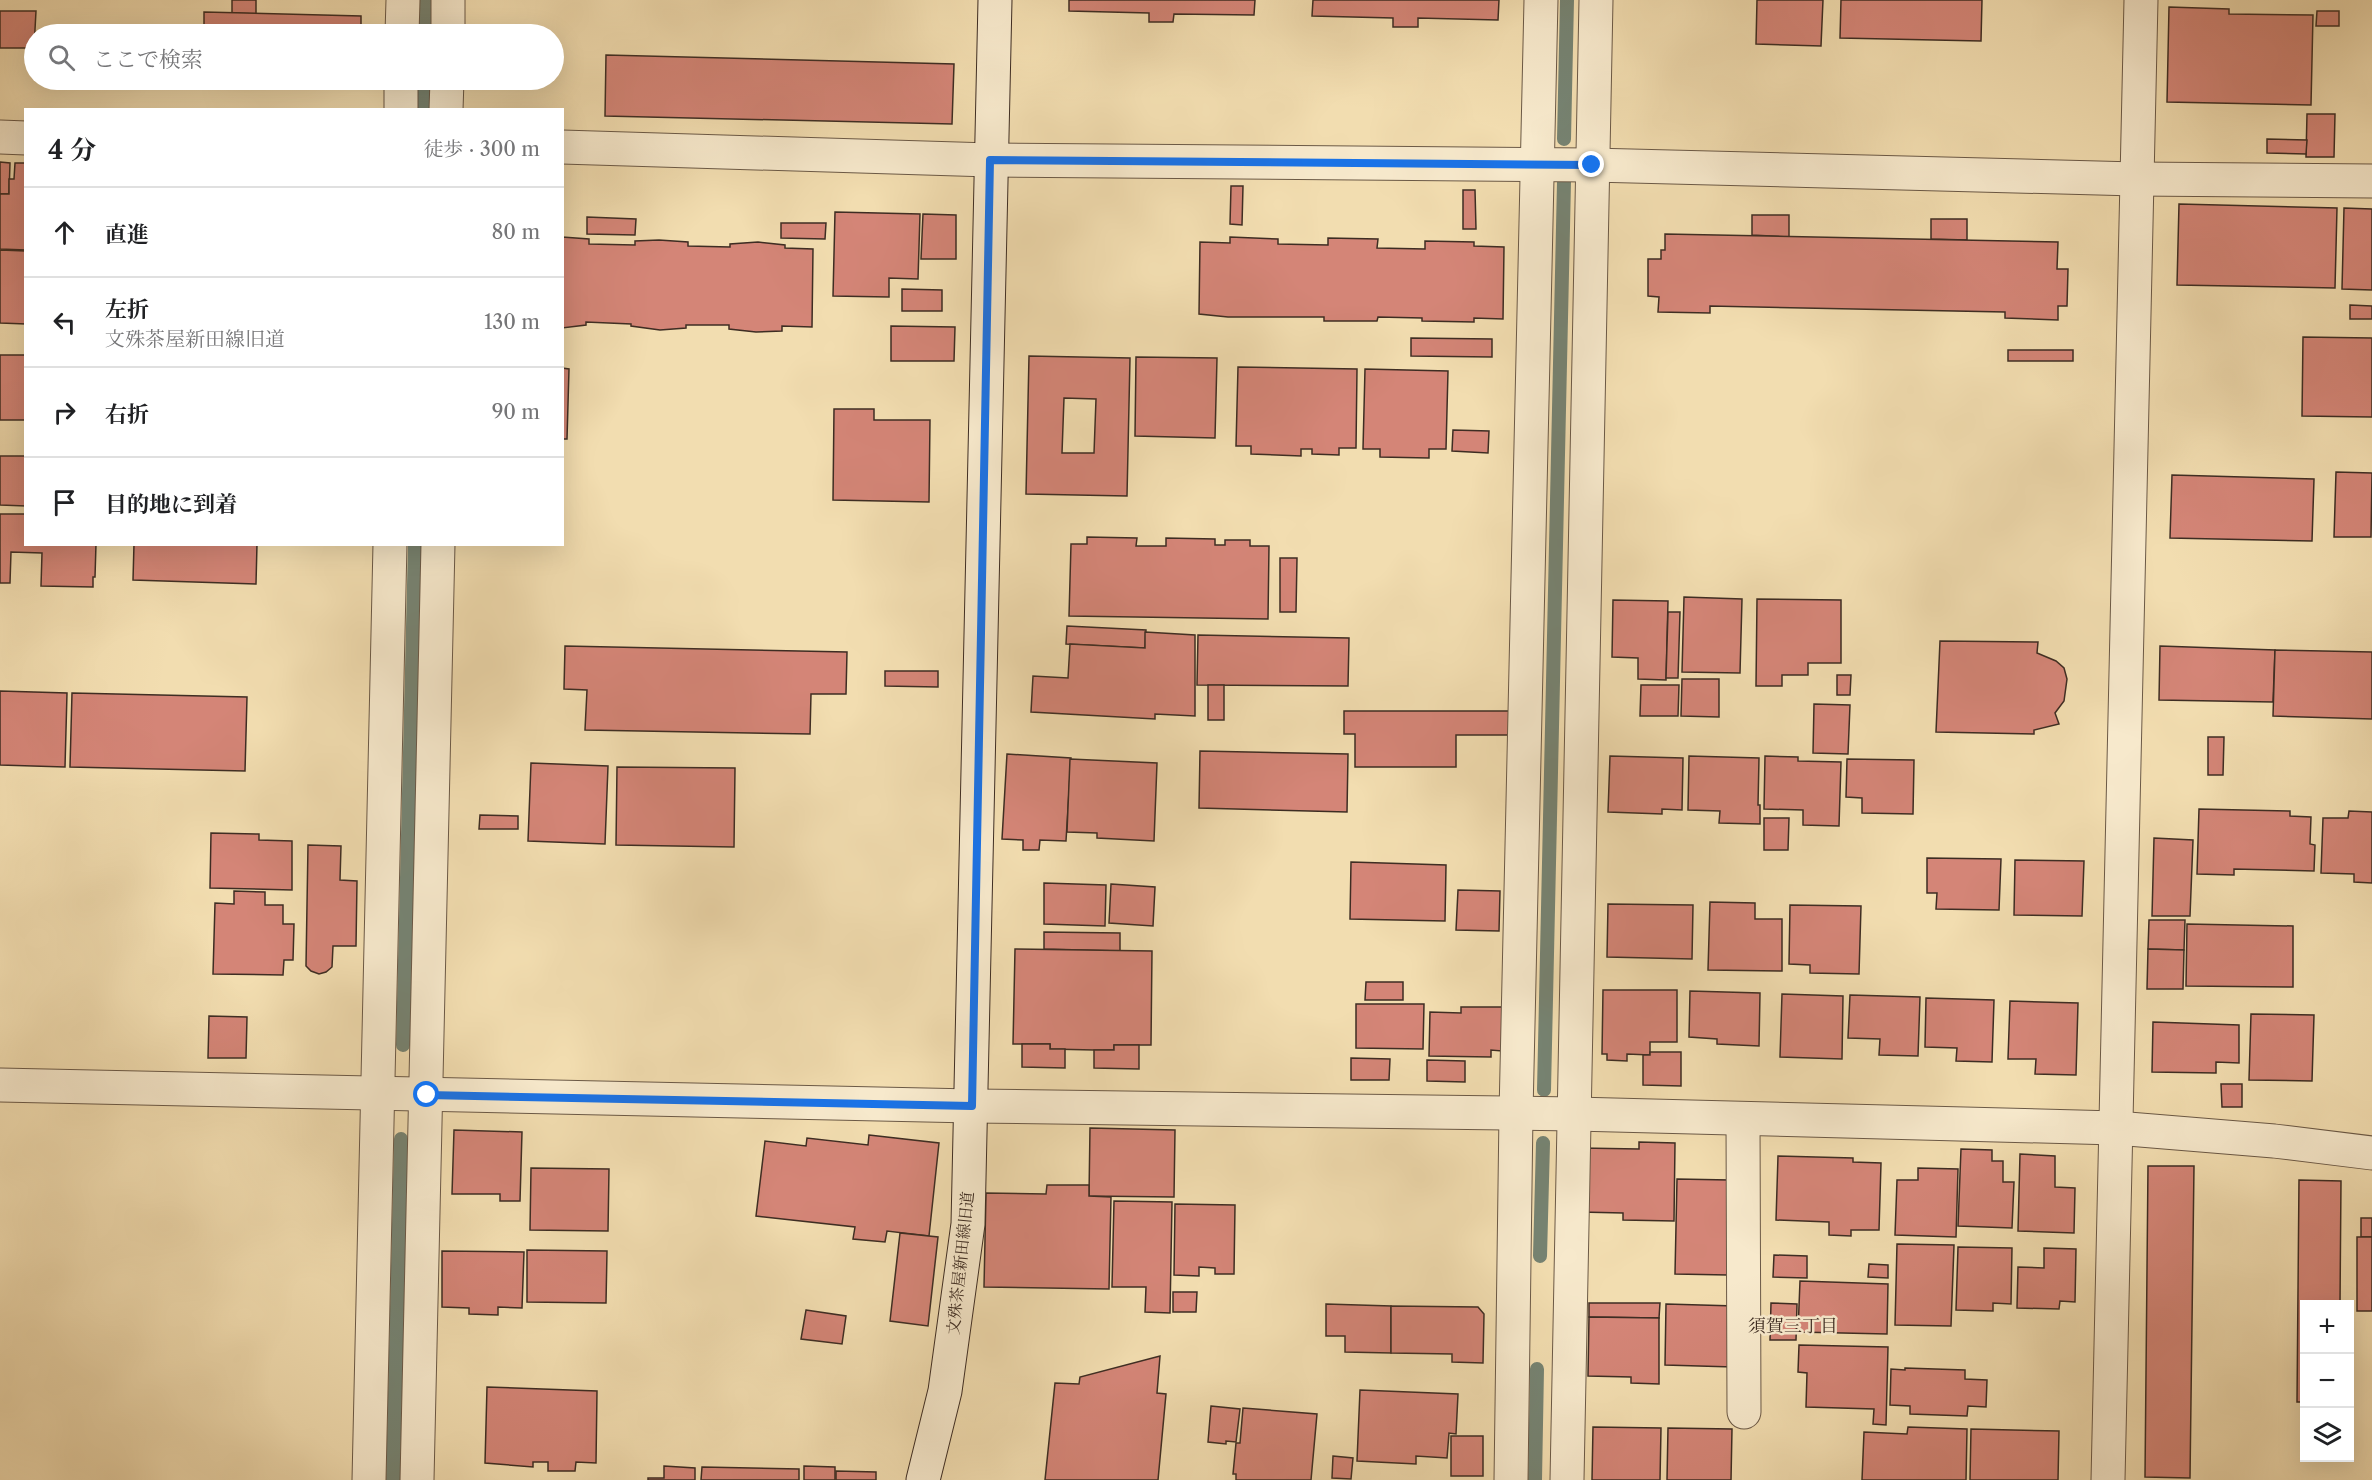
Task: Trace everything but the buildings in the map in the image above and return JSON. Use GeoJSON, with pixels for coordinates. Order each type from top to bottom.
{"type":"FeatureCollection","features":[{"type":"Feature","properties":{"kind":"street"},"geometry":{"type":"LineString","coordinates":[[402,24],[403,0]]}},
{"type":"Feature","properties":{"kind":"street"},"geometry":{"type":"LineString","coordinates":[[448,0],[448,24]]}},
{"type":"Feature","properties":{"kind":"street","name":"文殊茶屋新田線旧道"},"geometry":{"type":"LineString","coordinates":[[923,1480],[945,1391],[968,1224],[995,0]]}},
{"type":"Feature","properties":{"kind":"street"},"geometry":{"type":"LineString","coordinates":[[1511,1480],[1516,1113],[1541,0]]}},
{"type":"Feature","properties":{"kind":"street"},"geometry":{"type":"LineString","coordinates":[[1567,1480],[1596,0]]}},
{"type":"Feature","properties":{"kind":"street"},"geometry":{"type":"LineString","coordinates":[[2108,1480],[2140,0]]}},
{"type":"Feature","properties":{"kind":"street"},"geometry":{"type":"LineString","coordinates":[[401,108],[402,90]]}},
{"type":"Feature","properties":{"kind":"street"},"geometry":{"type":"LineString","coordinates":[[446,108],[447,90]]}},
{"type":"Feature","properties":{"kind":"street"},"geometry":{"type":"LineString","coordinates":[[0,137],[24,138]]}},
{"type":"Feature","properties":{"kind":"street"},"geometry":{"type":"LineString","coordinates":[[564,147],[990,160],[1538,164],[2136,179],[2372,181]]}},
{"type":"Feature","properties":{"kind":"street"},"geometry":{"type":"LineString","coordinates":[[369,1480],[390,546]]}},
{"type":"Feature","properties":{"kind":"street"},"geometry":{"type":"LineString","coordinates":[[417,1480],[438,546]]}},
{"type":"Feature","properties":{"kind":"street"},"geometry":{"type":"LineString","coordinates":[[0,1085],[972,1106],[1575,1114],[2116,1128],[2274,1141],[2372,1153]]}},
{"type":"Feature","properties":{"kind":"street"},"geometry":{"type":"LineString","coordinates":[[1743,1119],[1744,1412]]}},
{"type":"Feature","properties":{"kind":"waterway"},"geometry":{"type":"LineString","coordinates":[[426,0],[426,24]]}},
{"type":"Feature","properties":{"kind":"waterway"},"geometry":{"type":"LineString","coordinates":[[1564,139],[1567,0]]}},
{"type":"Feature","properties":{"kind":"waterway"},"geometry":{"type":"LineString","coordinates":[[425,90],[425,108]]}},
{"type":"Feature","properties":{"kind":"waterway"},"geometry":{"type":"LineString","coordinates":[[1544,1090],[1564,182]]}},
{"type":"Feature","properties":{"kind":"waterway"},"geometry":{"type":"LineString","coordinates":[[403,1045],[415,546]]}},
{"type":"Feature","properties":{"kind":"waterway"},"geometry":{"type":"LineString","coordinates":[[393,1480],[401,1139]]}},
{"type":"Feature","properties":{"kind":"waterway"},"geometry":{"type":"LineString","coordinates":[[1540,1256],[1543,1143]]}},
{"type":"Feature","properties":{"kind":"waterway"},"geometry":{"type":"LineString","coordinates":[[1535,1480],[1537,1369]]}},
{"type":"Feature","properties":{"kind":"district","name":"須賀三丁目"},"geometry":{"type":"Point","coordinates":[1793,1326]}},
{"type":"Feature","properties":{"kind":"route"},"geometry":{"type":"LineString","coordinates":[[427,1095],[972,1106],[990,160],[1592,165]]}}]}
